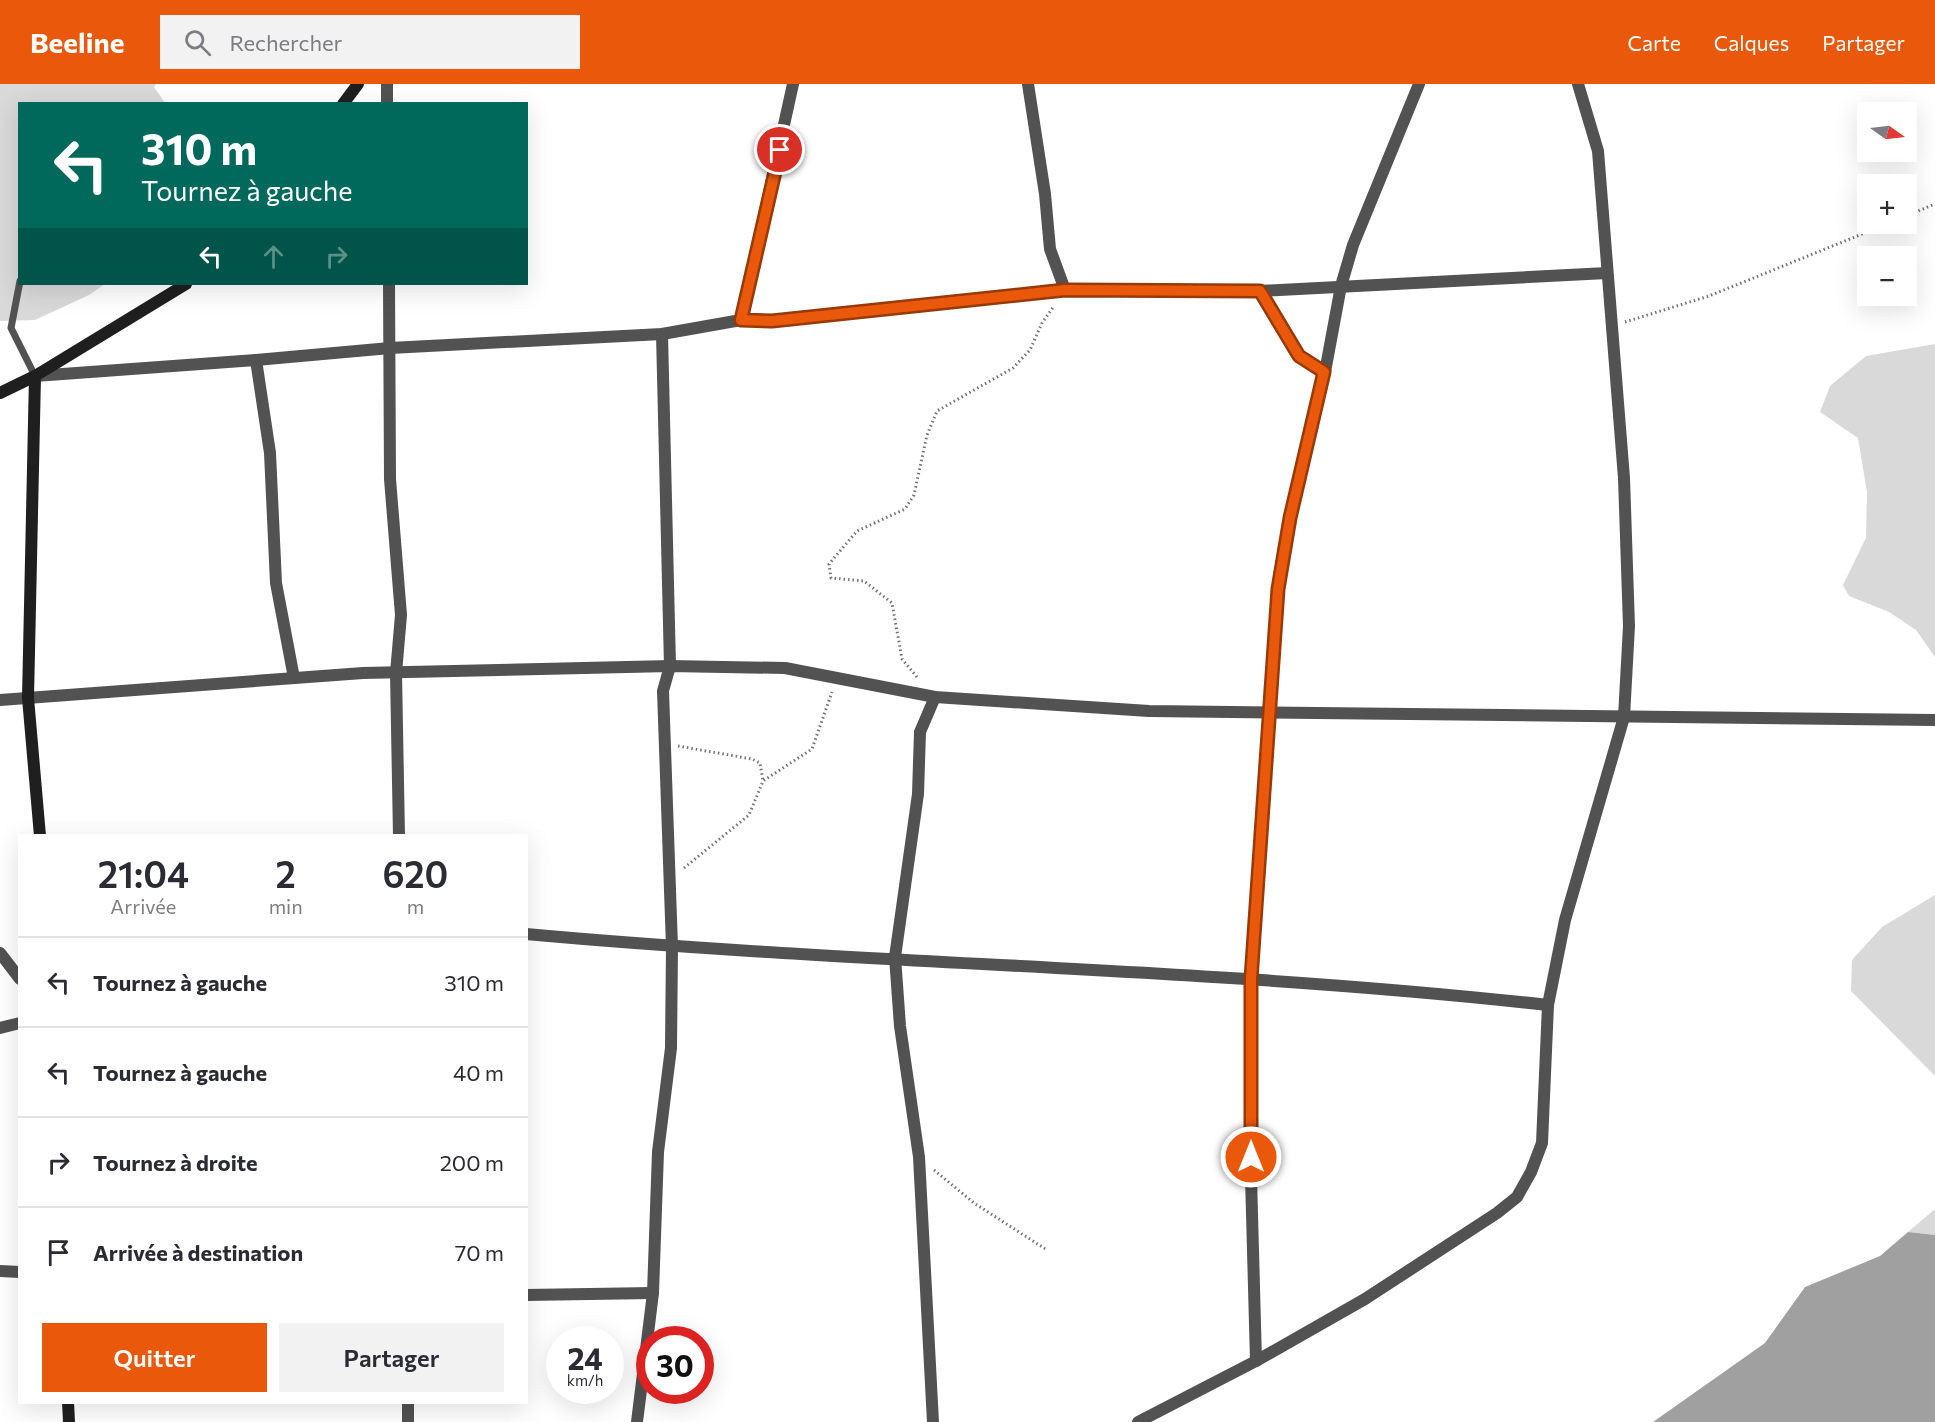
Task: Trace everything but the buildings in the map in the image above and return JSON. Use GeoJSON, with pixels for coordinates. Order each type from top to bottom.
{"type":"FeatureCollection","features":[{"type":"Feature","properties":{"kind":"street"},"geometry":{"type":"LineString","coordinates":[[344,102],[358,84]]}},
{"type":"Feature","properties":{"kind":"street"},"geometry":{"type":"LineString","coordinates":[[387,84],[387,102]]}},
{"type":"Feature","properties":{"kind":"street"},"geometry":{"type":"LineString","coordinates":[[741,320],[793,84]]}},
{"type":"Feature","properties":{"kind":"street"},"geometry":{"type":"LineString","coordinates":[[1028,84],[1045,194],[1050,249],[1065,290]]}},
{"type":"Feature","properties":{"kind":"street"},"geometry":{"type":"LineString","coordinates":[[1256,1361],[1251,1178],[1251,979],[1278,589],[1288,530],[1341,286],[1353,244],[1419,84]]}},
{"type":"Feature","properties":{"kind":"street"},"geometry":{"type":"LineString","coordinates":[[1138,1422],[1256,1361],[1365,1299],[1497,1213],[1517,1197],[1531,1172],[1542,1143],[1548,1005],[1565,920],[1624,717],[1629,626],[1624,478],[1598,151],[1578,84]]}},
{"type":"Feature","properties":{"kind":"street"},"geometry":{"type":"LineString","coordinates":[[35,375],[256,360],[390,348],[662,334],[741,320],[772,321],[1065,290],[1260,291],[1607,273]]}},
{"type":"Feature","properties":{"kind":"street"},"geometry":{"type":"LineString","coordinates":[[0,393],[35,375],[184,285]]}},
{"type":"Feature","properties":{"kind":"street"},"geometry":{"type":"LineString","coordinates":[[389,285],[390,478],[401,615],[396,673],[399,834]]}},
{"type":"Feature","properties":{"kind":"street"},"geometry":{"type":"LineString","coordinates":[[1260,291],[1299,356],[1324,372]]}},
{"type":"Feature","properties":{"kind":"street"},"geometry":{"type":"LineString","coordinates":[[637,1422],[653,1293],[658,1152],[671,1048],[672,947],[663,691],[670,666],[662,334]]}},
{"type":"Feature","properties":{"kind":"street"},"geometry":{"type":"LineString","coordinates":[[256,360],[270,453],[276,583],[294,678]]}},
{"type":"Feature","properties":{"kind":"street"},"geometry":{"type":"LineString","coordinates":[[35,375],[28,698],[40,834]]}},
{"type":"Feature","properties":{"kind":"street"},"geometry":{"type":"LineString","coordinates":[[0,700],[294,678],[670,666],[785,668],[837,676],[935,697],[1149,711],[1935,720]]}},
{"type":"Feature","properties":{"kind":"street"},"geometry":{"type":"LineString","coordinates":[[933,1422],[919,1157],[900,1026],[895,957],[918,794],[920,732],[935,697]]}},
{"type":"Feature","properties":{"kind":"street"},"geometry":{"type":"LineString","coordinates":[[528,934],[672,947],[895,957],[1406,989],[1548,1005]]}},
{"type":"Feature","properties":{"kind":"street"},"geometry":{"type":"LineString","coordinates":[[0,953],[18,976]]}},
{"type":"Feature","properties":{"kind":"street"},"geometry":{"type":"LineString","coordinates":[[0,1028],[18,1024]]}},
{"type":"Feature","properties":{"kind":"street"},"geometry":{"type":"LineString","coordinates":[[0,1271],[18,1272]]}},
{"type":"Feature","properties":{"kind":"street"},"geometry":{"type":"LineString","coordinates":[[528,1295],[653,1293]]}},
{"type":"Feature","properties":{"kind":"street"},"geometry":{"type":"LineString","coordinates":[[68,1404],[69,1422]]}},
{"type":"Feature","properties":{"kind":"street"},"geometry":{"type":"LineString","coordinates":[[408,1404],[408,1422]]}},
{"type":"Feature","properties":{"kind":"lane"},"geometry":{"type":"LineString","coordinates":[[19,285],[11,328],[35,375]]}},
{"type":"Feature","properties":{"kind":"path"},"geometry":{"type":"LineString","coordinates":[[1917,211],[1935,204]]}},
{"type":"Feature","properties":{"kind":"path"},"geometry":{"type":"LineString","coordinates":[[1611,327],[1709,296],[1862,234]]}},
{"type":"Feature","properties":{"kind":"path"},"geometry":{"type":"LineString","coordinates":[[935,697],[937,687],[915,676],[902,659],[892,603],[864,581],[831,578],[829,564],[856,531],[905,509],[914,495],[927,435],[937,411],[1013,368],[1030,350],[1042,323],[1065,290]]}},
{"type":"Feature","properties":{"kind":"path"},"geometry":{"type":"LineString","coordinates":[[763,781],[812,749],[837,676]]}},
{"type":"Feature","properties":{"kind":"path"},"geometry":{"type":"LineString","coordinates":[[664,743],[702,752],[752,759],[760,763],[763,781],[749,815],[668,881]]}},
{"type":"Feature","properties":{"kind":"path"},"geometry":{"type":"LineString","coordinates":[[919,1157],[974,1203],[1047,1250]]}},
{"type":"Feature","properties":{"kind":"shaded area"},"geometry":{"type":"Polygon","coordinates":[[[0,84],[156,84],[154,87],[164,102],[18,102],[18,285],[104,285],[89,295],[35,320],[0,321],[0,84]]]}},
{"type":"Feature","properties":{"kind":"shaded area"},"geometry":{"type":"Polygon","coordinates":[[[1935,344],[1935,657],[1916,630],[1889,612],[1849,596],[1843,585],[1866,538],[1867,492],[1858,438],[1820,412],[1830,386],[1866,356],[1935,344]]]}},
{"type":"Feature","properties":{"kind":"shaded area"},"geometry":{"type":"Polygon","coordinates":[[[1935,895],[1935,1076],[1851,991],[1852,960],[1882,927],[1935,895]]]}},
{"type":"Feature","properties":{"kind":"shaded area"},"geometry":{"type":"Polygon","coordinates":[[[1935,1209],[1935,1235],[1908,1232],[1935,1209]]]}},
{"type":"Feature","properties":{"kind":"shaded area"},"geometry":{"type":"Polygon","coordinates":[[[1908,1232],[1935,1235],[1935,1422],[1653,1422],[1765,1343],[1805,1287],[1880,1256],[1908,1232]]]}},
{"type":"Feature","properties":{"kind":"route"},"geometry":{"type":"LineString","coordinates":[[780,150],[741,320],[772,321],[1065,290],[1260,291],[1299,356],[1324,372],[1290,518],[1278,589],[1251,979],[1251,1157]]}}]}
